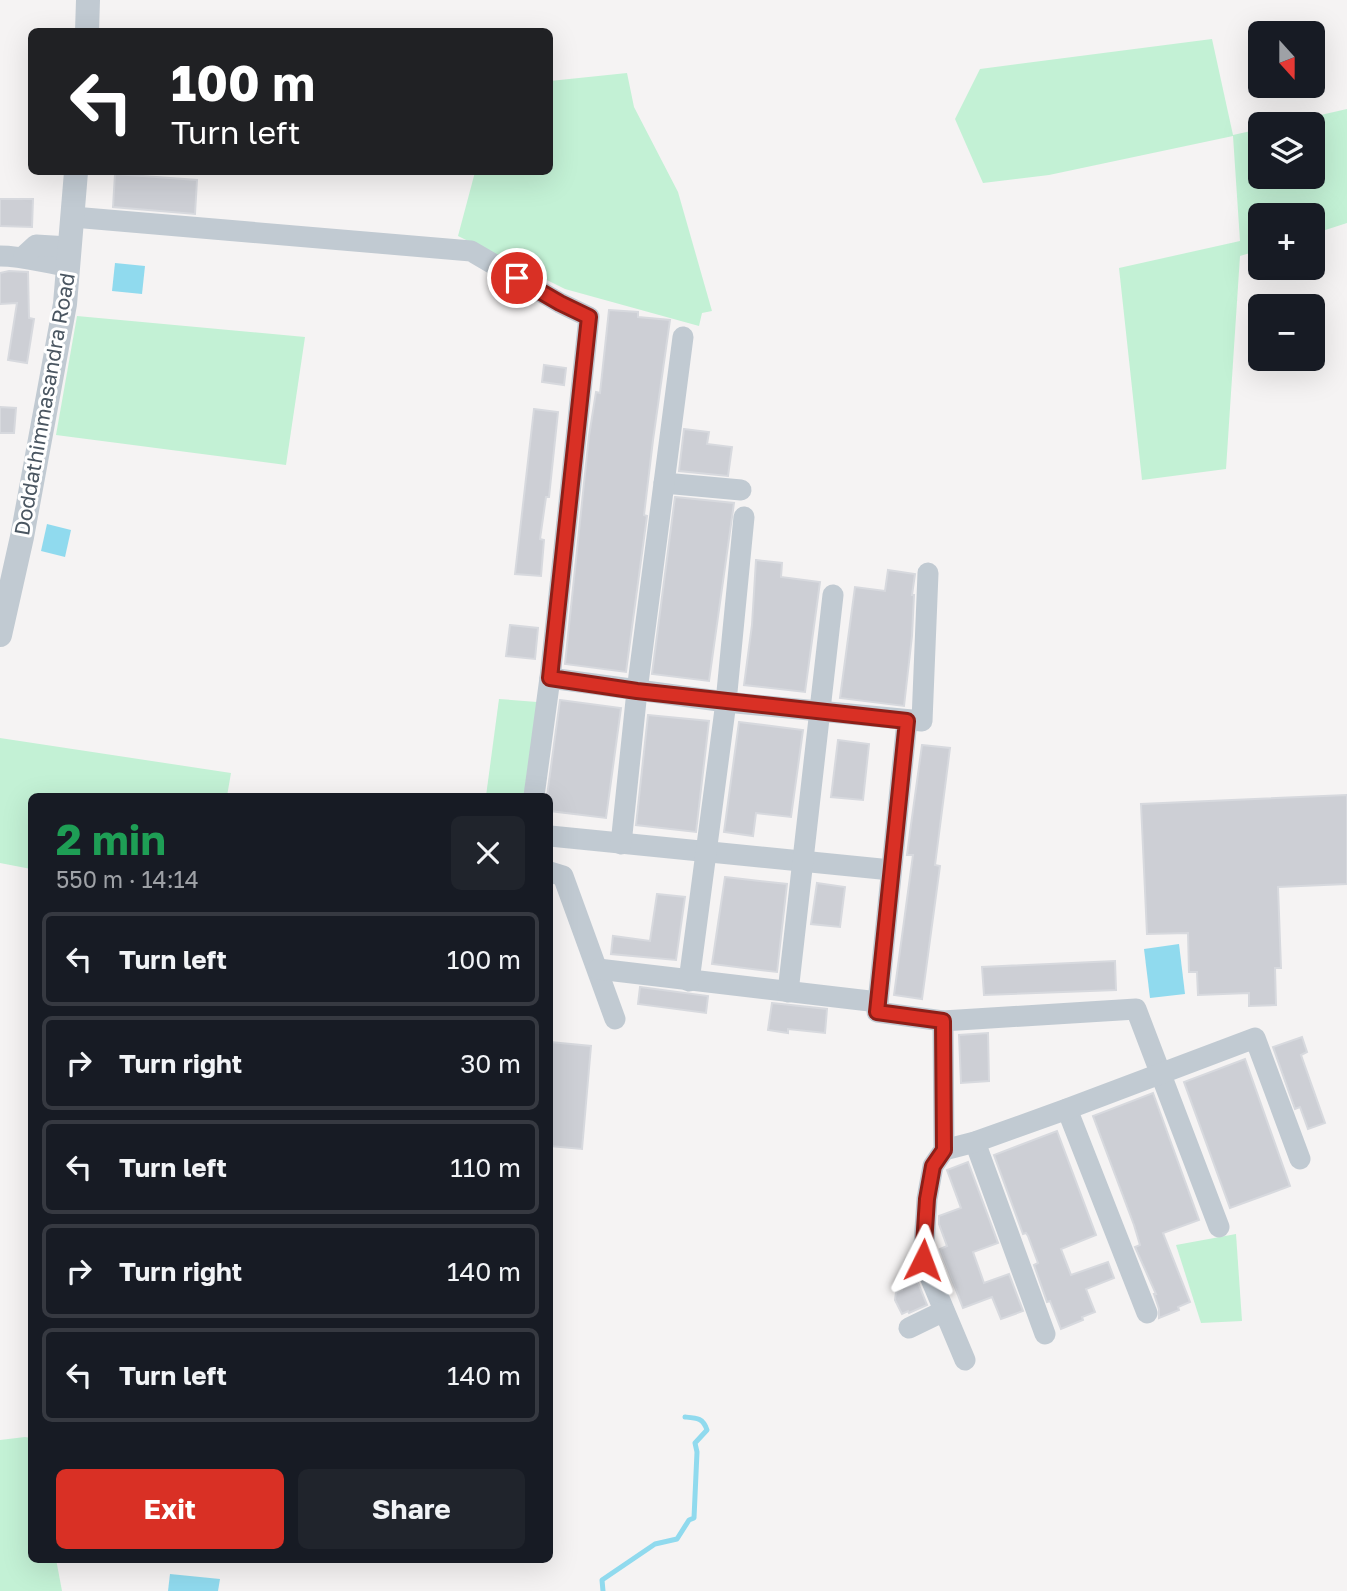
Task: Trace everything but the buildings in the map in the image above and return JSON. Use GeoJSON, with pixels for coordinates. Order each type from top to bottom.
{"type":"FeatureCollection","features":[{"type":"Feature","properties":{"kind":"street"},"geometry":{"type":"LineString","coordinates":[[87,28],[88,0]]}},
{"type":"Feature","properties":{"kind":"street","name":"Doddathimmasandra Road"},"geometry":{"type":"LineString","coordinates":[[0,635],[22,537],[65,304],[76,175]]}},
{"type":"Feature","properties":{"kind":"street"},"geometry":{"type":"LineString","coordinates":[[73,217],[471,251],[589,317],[550,678],[534,793]]}},
{"type":"Feature","properties":{"kind":"street"},"geometry":{"type":"LineString","coordinates":[[0,256],[24,256],[36,245],[69,257]]}},
{"type":"Feature","properties":{"kind":"street"},"geometry":{"type":"LineString","coordinates":[[621,844],[637,691],[683,337]]}},
{"type":"Feature","properties":{"kind":"street"},"geometry":{"type":"LineString","coordinates":[[664,483],[741,490]]}},
{"type":"Feature","properties":{"kind":"street"},"geometry":{"type":"LineString","coordinates":[[689,981],[726,702],[744,517]]}},
{"type":"Feature","properties":{"kind":"street"},"geometry":{"type":"LineString","coordinates":[[550,678],[726,702],[922,722],[928,573]]}},
{"type":"Feature","properties":{"kind":"street"},"geometry":{"type":"LineString","coordinates":[[788,992],[833,595]]}},
{"type":"Feature","properties":{"kind":"street"},"geometry":{"type":"LineString","coordinates":[[907,721],[877,1012],[943,1021],[1136,1009],[1219,1227]]}},
{"type":"Feature","properties":{"kind":"street"},"geometry":{"type":"LineString","coordinates":[[553,836],[891,870]]}},
{"type":"Feature","properties":{"kind":"street"},"geometry":{"type":"LineString","coordinates":[[553,873],[563,876],[615,1019]]}},
{"type":"Feature","properties":{"kind":"street"},"geometry":{"type":"LineString","coordinates":[[598,969],[878,1002]]}},
{"type":"Feature","properties":{"kind":"street"},"geometry":{"type":"LineString","coordinates":[[943,1021],[944,1150],[933,1166],[927,1199],[923,1260],[965,1360]]}},
{"type":"Feature","properties":{"kind":"street"},"geometry":{"type":"LineString","coordinates":[[944,1150],[975,1142],[1067,1109],[1255,1038],[1300,1159]]}},
{"type":"Feature","properties":{"kind":"street"},"geometry":{"type":"LineString","coordinates":[[1067,1109],[1147,1313]]}},
{"type":"Feature","properties":{"kind":"street"},"geometry":{"type":"LineString","coordinates":[[975,1142],[1045,1334]]}},
{"type":"Feature","properties":{"kind":"street"},"geometry":{"type":"LineString","coordinates":[[909,1328],[944,1311]]}},
{"type":"Feature","properties":{"kind":"green space"},"geometry":{"type":"Polygon","coordinates":[[[1212,39],[1233,135],[1248,132],[1248,189],[1325,189],[1325,114],[1347,109],[1347,223],[1325,230],[1325,203],[1248,203],[1248,254],[1240,256],[1226,469],[1142,480],[1119,268],[1240,241],[1233,136],[1049,175],[983,183],[955,119],[980,69],[1212,39]]]}},
{"type":"Feature","properties":{"kind":"green space"},"geometry":{"type":"Polygon","coordinates":[[[627,73],[634,107],[678,192],[712,311],[702,313],[699,326],[565,289],[458,236],[474,175],[553,175],[553,81],[627,73]]]}},
{"type":"Feature","properties":{"kind":"green space"},"geometry":{"type":"Polygon","coordinates":[[[77,316],[305,337],[286,465],[56,435],[77,316]]]}},
{"type":"Feature","properties":{"kind":"green space"},"geometry":{"type":"Polygon","coordinates":[[[499,699],[537,702],[524,793],[486,793],[499,699]]]}},
{"type":"Feature","properties":{"kind":"green space"},"geometry":{"type":"Polygon","coordinates":[[[0,738],[231,773],[228,793],[28,793],[28,868],[0,863],[0,738]]]}},
{"type":"Feature","properties":{"kind":"green space"},"geometry":{"type":"Polygon","coordinates":[[[1236,1234],[1242,1321],[1201,1323],[1176,1245],[1236,1234]]]}},
{"type":"Feature","properties":{"kind":"green space"},"geometry":{"type":"Polygon","coordinates":[[[28,1438],[28,1563],[57,1563],[62,1591],[0,1591],[0,1440],[28,1438]]]}},
{"type":"Feature","properties":{"kind":"water"},"geometry":{"type":"Polygon","coordinates":[[[115,263],[145,266],[142,294],[112,291],[115,263]]]}},
{"type":"Feature","properties":{"kind":"water"},"geometry":{"type":"Polygon","coordinates":[[[47,524],[71,530],[65,557],[41,551],[47,524]]]}},
{"type":"Feature","properties":{"kind":"water"},"geometry":{"type":"Polygon","coordinates":[[[1179,944],[1185,994],[1150,998],[1144,949],[1179,944]]]}},
{"type":"Feature","properties":{"kind":"water"},"geometry":{"type":"Polygon","coordinates":[[[170,1574],[220,1579],[218,1591],[168,1591],[170,1574]]]}},
{"type":"Feature","properties":{"kind":"waterway"},"geometry":{"type":"LineString","coordinates":[[603,1591],[602,1580],[655,1544],[677,1539],[689,1520],[694,1518],[697,1452],[695,1443],[707,1430],[699,1419],[685,1417]]}},
{"type":"Feature","properties":{"kind":"route"},"geometry":{"type":"LineString","coordinates":[[517,278],[589,317],[550,678],[726,702],[907,721],[877,1012],[943,1021],[944,1150],[933,1166],[927,1199],[923,1260]]}}]}
